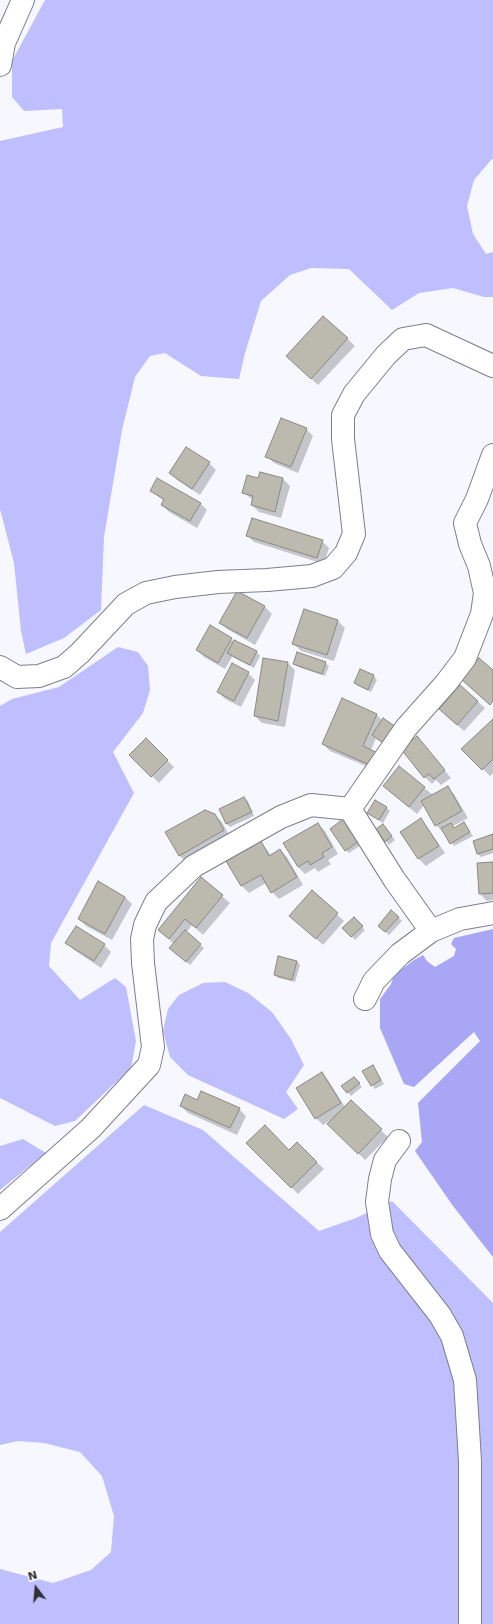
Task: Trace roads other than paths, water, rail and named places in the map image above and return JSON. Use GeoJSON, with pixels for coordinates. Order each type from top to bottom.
{"type":"FeatureCollection","features":[{"type":"Feature","properties":{"kind":"street"},"geometry":{"type":"LineString","coordinates":[[0,64],[4,42],[23,0]]}},
{"type":"Feature","properties":{"kind":"street"},"geometry":{"type":"LineString","coordinates":[[0,667],[17,677],[39,676],[64,667],[80,653],[126,604],[146,593],[175,587],[218,582],[312,576],[333,568],[346,553],[354,534],[343,439],[344,414],[354,394],[386,355],[403,339],[426,335],[493,366]]}},
{"type":"Feature","properties":{"kind":"street"},"geometry":{"type":"LineString","coordinates":[[350,809],[406,728],[446,683],[465,658],[474,637],[482,614],[485,594],[479,566],[470,544],[465,523],[477,499],[493,455]]}},
{"type":"Feature","properties":{"kind":"street"},"geometry":{"type":"LineString","coordinates":[[0,1209],[91,1128],[149,1065],[153,1047],[143,963],[142,940],[145,925],[156,902],[194,866],[281,817],[311,805],[350,809]]}},
{"type":"Feature","properties":{"kind":"street"},"geometry":{"type":"LineString","coordinates":[[350,809],[394,879],[431,931]]}},
{"type":"Feature","properties":{"kind":"street"},"geometry":{"type":"LineString","coordinates":[[365,999],[374,981],[400,954],[431,931],[460,919],[493,913]]}},
{"type":"Feature","properties":{"kind":"street"},"geometry":{"type":"LineString","coordinates":[[398,1141],[385,1160],[376,1202],[382,1234],[390,1251],[444,1322],[452,1336],[465,1380],[470,1461],[470,1624]]}}]}
